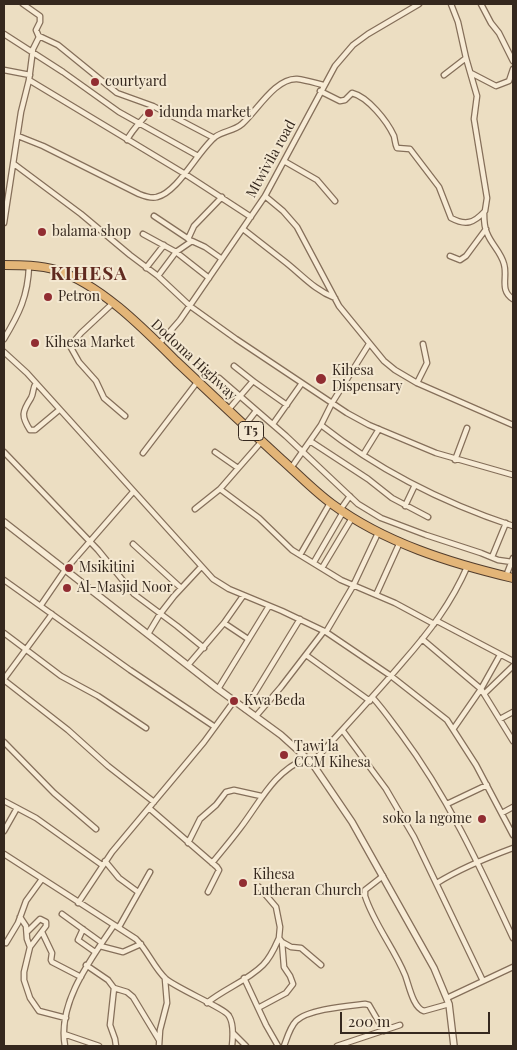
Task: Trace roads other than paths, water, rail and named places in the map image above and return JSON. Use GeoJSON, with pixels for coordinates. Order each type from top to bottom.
{"type":"FeatureCollection","features":[{"type":"Feature","properties":{"kind":"highway","name":"Dodoma Highway"},"geometry":{"type":"LineString","coordinates":[[4,265],[57,270],[86,285],[132,318],[291,468],[330,503],[352,518],[378,533],[433,555],[510,577]]}},
{"type":"Feature","properties":{"kind":"street"},"geometry":{"type":"LineString","coordinates":[[23,4],[40,16],[40,22],[36,30],[39,36],[58,45],[117,93],[153,106],[214,138]]}},
{"type":"Feature","properties":{"kind":"street","name":"Mtwivila road"},"geometry":{"type":"LineString","coordinates":[[159,344],[180,320],[265,196],[334,66],[353,45],[368,34],[419,4]]}},
{"type":"Feature","properties":{"kind":"street"},"geometry":{"type":"LineString","coordinates":[[451,4],[458,22],[477,96],[474,119],[487,198],[484,213],[486,229],[504,263],[504,286],[508,295],[513,299]]}},
{"type":"Feature","properties":{"kind":"street"},"geometry":{"type":"LineString","coordinates":[[481,4],[513,61]]}},
{"type":"Feature","properties":{"kind":"street"},"geometry":{"type":"LineString","coordinates":[[4,34],[114,109],[198,156]]}},
{"type":"Feature","properties":{"kind":"street"},"geometry":{"type":"LineString","coordinates":[[4,224],[22,107],[33,52],[39,36]]}},
{"type":"Feature","properties":{"kind":"street"},"geometry":{"type":"LineString","coordinates":[[444,75],[466,58]]}},
{"type":"Feature","properties":{"kind":"street"},"geometry":{"type":"LineString","coordinates":[[470,72],[496,86],[509,81],[513,69]]}},
{"type":"Feature","properties":{"kind":"street"},"geometry":{"type":"LineString","coordinates":[[4,70],[29,78],[185,174],[250,217]]}},
{"type":"Feature","properties":{"kind":"street"},"geometry":{"type":"LineString","coordinates":[[18,136],[43,146],[138,194],[158,197],[169,191],[214,138],[242,124],[272,92],[287,81],[298,79],[323,86]]}},
{"type":"Feature","properties":{"kind":"street"},"geometry":{"type":"LineString","coordinates":[[320,91],[338,101],[345,100],[352,92],[366,100],[390,130],[397,148],[410,149],[433,179],[451,218],[466,224],[484,213]]}},
{"type":"Feature","properties":{"kind":"street"},"geometry":{"type":"LineString","coordinates":[[127,140],[138,123],[147,116],[153,106]]}},
{"type":"Feature","properties":{"kind":"street"},"geometry":{"type":"LineString","coordinates":[[284,161],[317,180],[335,201]]}},
{"type":"Feature","properties":{"kind":"street"},"geometry":{"type":"LineString","coordinates":[[14,164],[81,214],[158,276],[190,306],[358,420],[455,460],[513,475]]}},
{"type":"Feature","properties":{"kind":"street"},"geometry":{"type":"LineString","coordinates":[[265,196],[283,210],[297,227],[344,314],[394,370],[416,384],[513,425]]}},
{"type":"Feature","properties":{"kind":"street"},"geometry":{"type":"LineString","coordinates":[[158,276],[176,252],[190,240],[194,226],[222,198]]}},
{"type":"Feature","properties":{"kind":"street"},"geometry":{"type":"LineString","coordinates":[[154,216],[222,259]]}},
{"type":"Feature","properties":{"kind":"street"},"geometry":{"type":"LineString","coordinates":[[242,229],[284,261],[314,288],[336,298]]}},
{"type":"Feature","properties":{"kind":"street"},"geometry":{"type":"LineString","coordinates":[[450,256],[460,260],[466,256],[486,229]]}},
{"type":"Feature","properties":{"kind":"street"},"geometry":{"type":"LineString","coordinates":[[143,234],[176,252],[209,278]]}},
{"type":"Feature","properties":{"kind":"street"},"geometry":{"type":"LineString","coordinates":[[146,268],[164,245]]}},
{"type":"Feature","properties":{"kind":"street"},"geometry":{"type":"LineString","coordinates":[[4,339],[22,306],[27,287],[29,266]]}},
{"type":"Feature","properties":{"kind":"street"},"geometry":{"type":"LineString","coordinates":[[112,304],[70,346],[84,368],[96,381],[104,398],[125,416]]}},
{"type":"Feature","properties":{"kind":"street"},"geometry":{"type":"LineString","coordinates":[[291,468],[321,425],[332,403],[369,344]]}},
{"type":"Feature","properties":{"kind":"street"},"geometry":{"type":"LineString","coordinates":[[416,384],[428,362],[423,344]]}},
{"type":"Feature","properties":{"kind":"street"},"geometry":{"type":"LineString","coordinates":[[4,352],[36,383],[213,579],[243,596],[325,631],[392,676],[447,720],[454,728],[487,785],[513,835]]}},
{"type":"Feature","properties":{"kind":"street"},"geometry":{"type":"LineString","coordinates":[[234,366],[287,405]]}},
{"type":"Feature","properties":{"kind":"street"},"geometry":{"type":"LineString","coordinates":[[219,378],[273,424],[358,504],[381,518],[426,536],[505,562],[512,560],[510,577]]}},
{"type":"Feature","properties":{"kind":"street"},"geometry":{"type":"LineString","coordinates":[[143,453],[198,381]]}},
{"type":"Feature","properties":{"kind":"street"},"geometry":{"type":"LineString","coordinates":[[229,409],[253,381]]}},
{"type":"Feature","properties":{"kind":"street"},"geometry":{"type":"LineString","coordinates":[[36,383],[23,414],[23,418],[30,430],[35,430],[59,410]]}},
{"type":"Feature","properties":{"kind":"street"},"geometry":{"type":"LineString","coordinates":[[273,424],[302,383]]}},
{"type":"Feature","properties":{"kind":"street"},"geometry":{"type":"LineString","coordinates":[[245,425],[256,410]]}},
{"type":"Feature","properties":{"kind":"street"},"geometry":{"type":"LineString","coordinates":[[321,425],[362,455],[415,485],[513,526]]}},
{"type":"Feature","properties":{"kind":"street"},"geometry":{"type":"LineString","coordinates":[[455,460],[467,428]]}},
{"type":"Feature","properties":{"kind":"street"},"geometry":{"type":"LineString","coordinates":[[362,455],[379,429]]}},
{"type":"Feature","properties":{"kind":"street"},"geometry":{"type":"LineString","coordinates":[[195,510],[220,489],[262,441]]}},
{"type":"Feature","properties":{"kind":"street"},"geometry":{"type":"LineString","coordinates":[[310,442],[368,479],[380,490],[405,506],[428,517]]}},
{"type":"Feature","properties":{"kind":"street"},"geometry":{"type":"LineString","coordinates":[[4,452],[90,542],[134,594],[204,648]]}},
{"type":"Feature","properties":{"kind":"street"},"geometry":{"type":"LineString","coordinates":[[215,452],[238,468]]}},
{"type":"Feature","properties":{"kind":"street"},"geometry":{"type":"LineString","coordinates":[[405,506],[415,485]]}},
{"type":"Feature","properties":{"kind":"street"},"geometry":{"type":"LineString","coordinates":[[220,489],[259,518],[292,550],[341,580],[415,613],[513,661]]}},
{"type":"Feature","properties":{"kind":"street"},"geometry":{"type":"LineString","coordinates":[[41,605],[65,570],[133,492]]}},
{"type":"Feature","properties":{"kind":"street"},"geometry":{"type":"LineString","coordinates":[[314,562],[350,496]]}},
{"type":"Feature","properties":{"kind":"street"},"geometry":{"type":"LineString","coordinates":[[300,555],[330,503]]}},
{"type":"Feature","properties":{"kind":"street"},"geometry":{"type":"LineString","coordinates":[[322,568],[352,518]]}},
{"type":"Feature","properties":{"kind":"street"},"geometry":{"type":"LineString","coordinates":[[4,522],[218,689],[281,735],[312,763],[352,822],[434,968],[448,1001],[454,1046]]}},
{"type":"Feature","properties":{"kind":"street"},"geometry":{"type":"LineString","coordinates":[[492,557],[506,523]]}},
{"type":"Feature","properties":{"kind":"street"},"geometry":{"type":"LineString","coordinates":[[256,716],[325,631],[353,586],[378,533]]}},
{"type":"Feature","properties":{"kind":"street"},"geometry":{"type":"LineString","coordinates":[[376,595],[400,542]]}},
{"type":"Feature","properties":{"kind":"street"},"geometry":{"type":"LineString","coordinates":[[133,544],[181,588]]}},
{"type":"Feature","properties":{"kind":"street"},"geometry":{"type":"LineString","coordinates":[[312,763],[372,699],[436,623],[454,597],[468,565]]}},
{"type":"Feature","properties":{"kind":"street"},"geometry":{"type":"LineString","coordinates":[[148,634],[160,614],[201,567]]}},
{"type":"Feature","properties":{"kind":"street"},"geometry":{"type":"LineString","coordinates":[[4,580],[130,670],[215,727]]}},
{"type":"Feature","properties":{"kind":"street"},"geometry":{"type":"LineString","coordinates":[[188,665],[204,648],[243,596]]}},
{"type":"Feature","properties":{"kind":"street"},"geometry":{"type":"LineString","coordinates":[[218,689],[269,606]]}},
{"type":"Feature","properties":{"kind":"street"},"geometry":{"type":"LineString","coordinates":[[52,614],[4,679],[154,802]]}},
{"type":"Feature","properties":{"kind":"street"},"geometry":{"type":"LineString","coordinates":[[245,709],[300,619]]}},
{"type":"Feature","properties":{"kind":"street"},"geometry":{"type":"LineString","coordinates":[[224,622],[248,639]]}},
{"type":"Feature","properties":{"kind":"street"},"geometry":{"type":"LineString","coordinates":[[4,632],[24,650],[61,676],[98,696],[146,728]]}},
{"type":"Feature","properties":{"kind":"street"},"geometry":{"type":"LineString","coordinates":[[422,639],[482,691],[513,741]]}},
{"type":"Feature","properties":{"kind":"street"},"geometry":{"type":"LineString","coordinates":[[306,655],[372,699],[415,753],[447,804],[477,861],[513,938]]}},
{"type":"Feature","properties":{"kind":"street"},"geometry":{"type":"LineString","coordinates":[[454,728],[482,691],[500,655]]}},
{"type":"Feature","properties":{"kind":"street"},"geometry":{"type":"LineString","coordinates":[[482,691],[513,666]]}},
{"type":"Feature","properties":{"kind":"street"},"geometry":{"type":"LineString","coordinates":[[78,903],[103,863],[204,742],[234,701]]}},
{"type":"Feature","properties":{"kind":"street"},"geometry":{"type":"LineString","coordinates":[[500,719],[513,712]]}},
{"type":"Feature","properties":{"kind":"street"},"geometry":{"type":"LineString","coordinates":[[343,730],[386,789],[414,837],[483,981]]}},
{"type":"Feature","properties":{"kind":"street"},"geometry":{"type":"LineString","coordinates":[[4,742],[54,793],[96,829]]}},
{"type":"Feature","properties":{"kind":"street"},"geometry":{"type":"LineString","coordinates":[[212,863],[282,772],[306,758]]}},
{"type":"Feature","properties":{"kind":"street"},"geometry":{"type":"LineString","coordinates":[[447,804],[487,785]]}},
{"type":"Feature","properties":{"kind":"street"},"geometry":{"type":"LineString","coordinates":[[188,843],[200,819],[216,805],[226,792],[234,790],[262,796]]}},
{"type":"Feature","properties":{"kind":"street"},"geometry":{"type":"LineString","coordinates":[[4,800],[36,818],[103,863],[138,892]]}},
{"type":"Feature","properties":{"kind":"street"},"geometry":{"type":"LineString","coordinates":[[502,813],[513,807]]}},
{"type":"Feature","properties":{"kind":"street"},"geometry":{"type":"LineString","coordinates":[[4,831],[17,808]]}},
{"type":"Feature","properties":{"kind":"street"},"geometry":{"type":"LineString","coordinates":[[149,808],[219,870],[208,892]]}},
{"type":"Feature","properties":{"kind":"street"},"geometry":{"type":"LineString","coordinates":[[437,883],[477,861],[513,848]]}},
{"type":"Feature","properties":{"kind":"street"},"geometry":{"type":"LineString","coordinates":[[4,854],[142,944],[165,978],[183,990],[225,1011],[229,1016],[233,1033],[232,1046]]}},
{"type":"Feature","properties":{"kind":"street"},"geometry":{"type":"LineString","coordinates":[[65,1046],[66,1018],[72,994],[86,965],[116,926],[150,872]]}},
{"type":"Feature","properties":{"kind":"street"},"geometry":{"type":"LineString","coordinates":[[383,876],[367,887],[365,896],[402,967],[418,1007],[424,1011],[448,1001],[513,967]]}},
{"type":"Feature","properties":{"kind":"street"},"geometry":{"type":"LineString","coordinates":[[6,943],[20,917],[26,900],[42,879]]}},
{"type":"Feature","properties":{"kind":"street"},"geometry":{"type":"LineString","coordinates":[[258,1008],[286,993],[292,984],[290,976],[284,967],[276,907],[259,887]]}},
{"type":"Feature","properties":{"kind":"street"},"geometry":{"type":"LineString","coordinates":[[62,914],[101,944],[123,952],[142,944]]}},
{"type":"Feature","properties":{"kind":"street"},"geometry":{"type":"LineString","coordinates":[[20,917],[25,924],[30,947]]}},
{"type":"Feature","properties":{"kind":"street"},"geometry":{"type":"LineString","coordinates":[[26,932],[42,919],[47,925],[30,947],[23,976],[30,998],[39,1011],[66,1018]]}},
{"type":"Feature","properties":{"kind":"street"},"geometry":{"type":"LineString","coordinates":[[83,929],[78,940],[96,952]]}},
{"type":"Feature","properties":{"kind":"street"},"geometry":{"type":"LineString","coordinates":[[42,932],[52,952],[52,962],[81,977]]}},
{"type":"Feature","properties":{"kind":"street"},"geometry":{"type":"LineString","coordinates":[[281,940],[291,947],[301,948],[321,965]]}},
{"type":"Feature","properties":{"kind":"street"},"geometry":{"type":"LineString","coordinates":[[207,1003],[264,964],[281,940]]}},
{"type":"Feature","properties":{"kind":"street"},"geometry":{"type":"LineString","coordinates":[[86,965],[108,980],[114,988],[128,992],[133,997],[159,1040]]}},
{"type":"Feature","properties":{"kind":"street"},"geometry":{"type":"LineString","coordinates":[[159,1046],[167,1003],[165,978]]}},
{"type":"Feature","properties":{"kind":"street"},"geometry":{"type":"LineString","coordinates":[[244,978],[278,1046]]}},
{"type":"Feature","properties":{"kind":"street"},"geometry":{"type":"LineString","coordinates":[[114,988],[110,1025],[116,1046]]}},
{"type":"Feature","properties":{"kind":"street"},"geometry":{"type":"LineString","coordinates":[[284,1046],[292,1026],[301,1017],[343,1006],[368,1005],[384,1030]]}},
{"type":"Feature","properties":{"kind":"street"},"geometry":{"type":"LineString","coordinates":[[337,1046],[400,1025]]}},
{"type":"Feature","properties":{"kind":"street"},"geometry":{"type":"LineString","coordinates":[[233,1033],[246,1046]]}},
{"type":"Feature","properties":{"kind":"street"},"geometry":{"type":"LineString","coordinates":[[64,1034],[99,1046]]}},
{"type":"Feature","properties":{"kind":"place","name":"courtyard"},"geometry":{"type":"Point","coordinates":[95,82]}},
{"type":"Feature","properties":{"kind":"place","name":"idunda market"},"geometry":{"type":"Point","coordinates":[149,113]}},
{"type":"Feature","properties":{"kind":"place","name":"balama shop"},"geometry":{"type":"Point","coordinates":[42,232]}},
{"type":"Feature","properties":{"kind":"place","name":"Petron"},"geometry":{"type":"Point","coordinates":[48,297]}},
{"type":"Feature","properties":{"kind":"place","name":"Kihesa Market"},"geometry":{"type":"Point","coordinates":[35,343]}},
{"type":"Feature","properties":{"kind":"place","name":"Kihesa Dispensary"},"geometry":{"type":"Point","coordinates":[321,379]}},
{"type":"Feature","properties":{"kind":"place","name":"Msikitini"},"geometry":{"type":"Point","coordinates":[69,568]}},
{"type":"Feature","properties":{"kind":"place","name":"Al-Masjid Noor"},"geometry":{"type":"Point","coordinates":[67,588]}},
{"type":"Feature","properties":{"kind":"place","name":"Kwa Beda"},"geometry":{"type":"Point","coordinates":[234,701]}},
{"type":"Feature","properties":{"kind":"place","name":"Tawi la CCM Kihesa"},"geometry":{"type":"Point","coordinates":[284,755]}},
{"type":"Feature","properties":{"kind":"place","name":"soko la ngome"},"geometry":{"type":"Point","coordinates":[482,819]}},
{"type":"Feature","properties":{"kind":"place","name":"Kihesa Lutheran Church"},"geometry":{"type":"Point","coordinates":[243,883]}},
{"type":"Feature","properties":{"kind":"district","name":"KIHESA"},"geometry":{"type":"Point","coordinates":[89,274]}}]}
